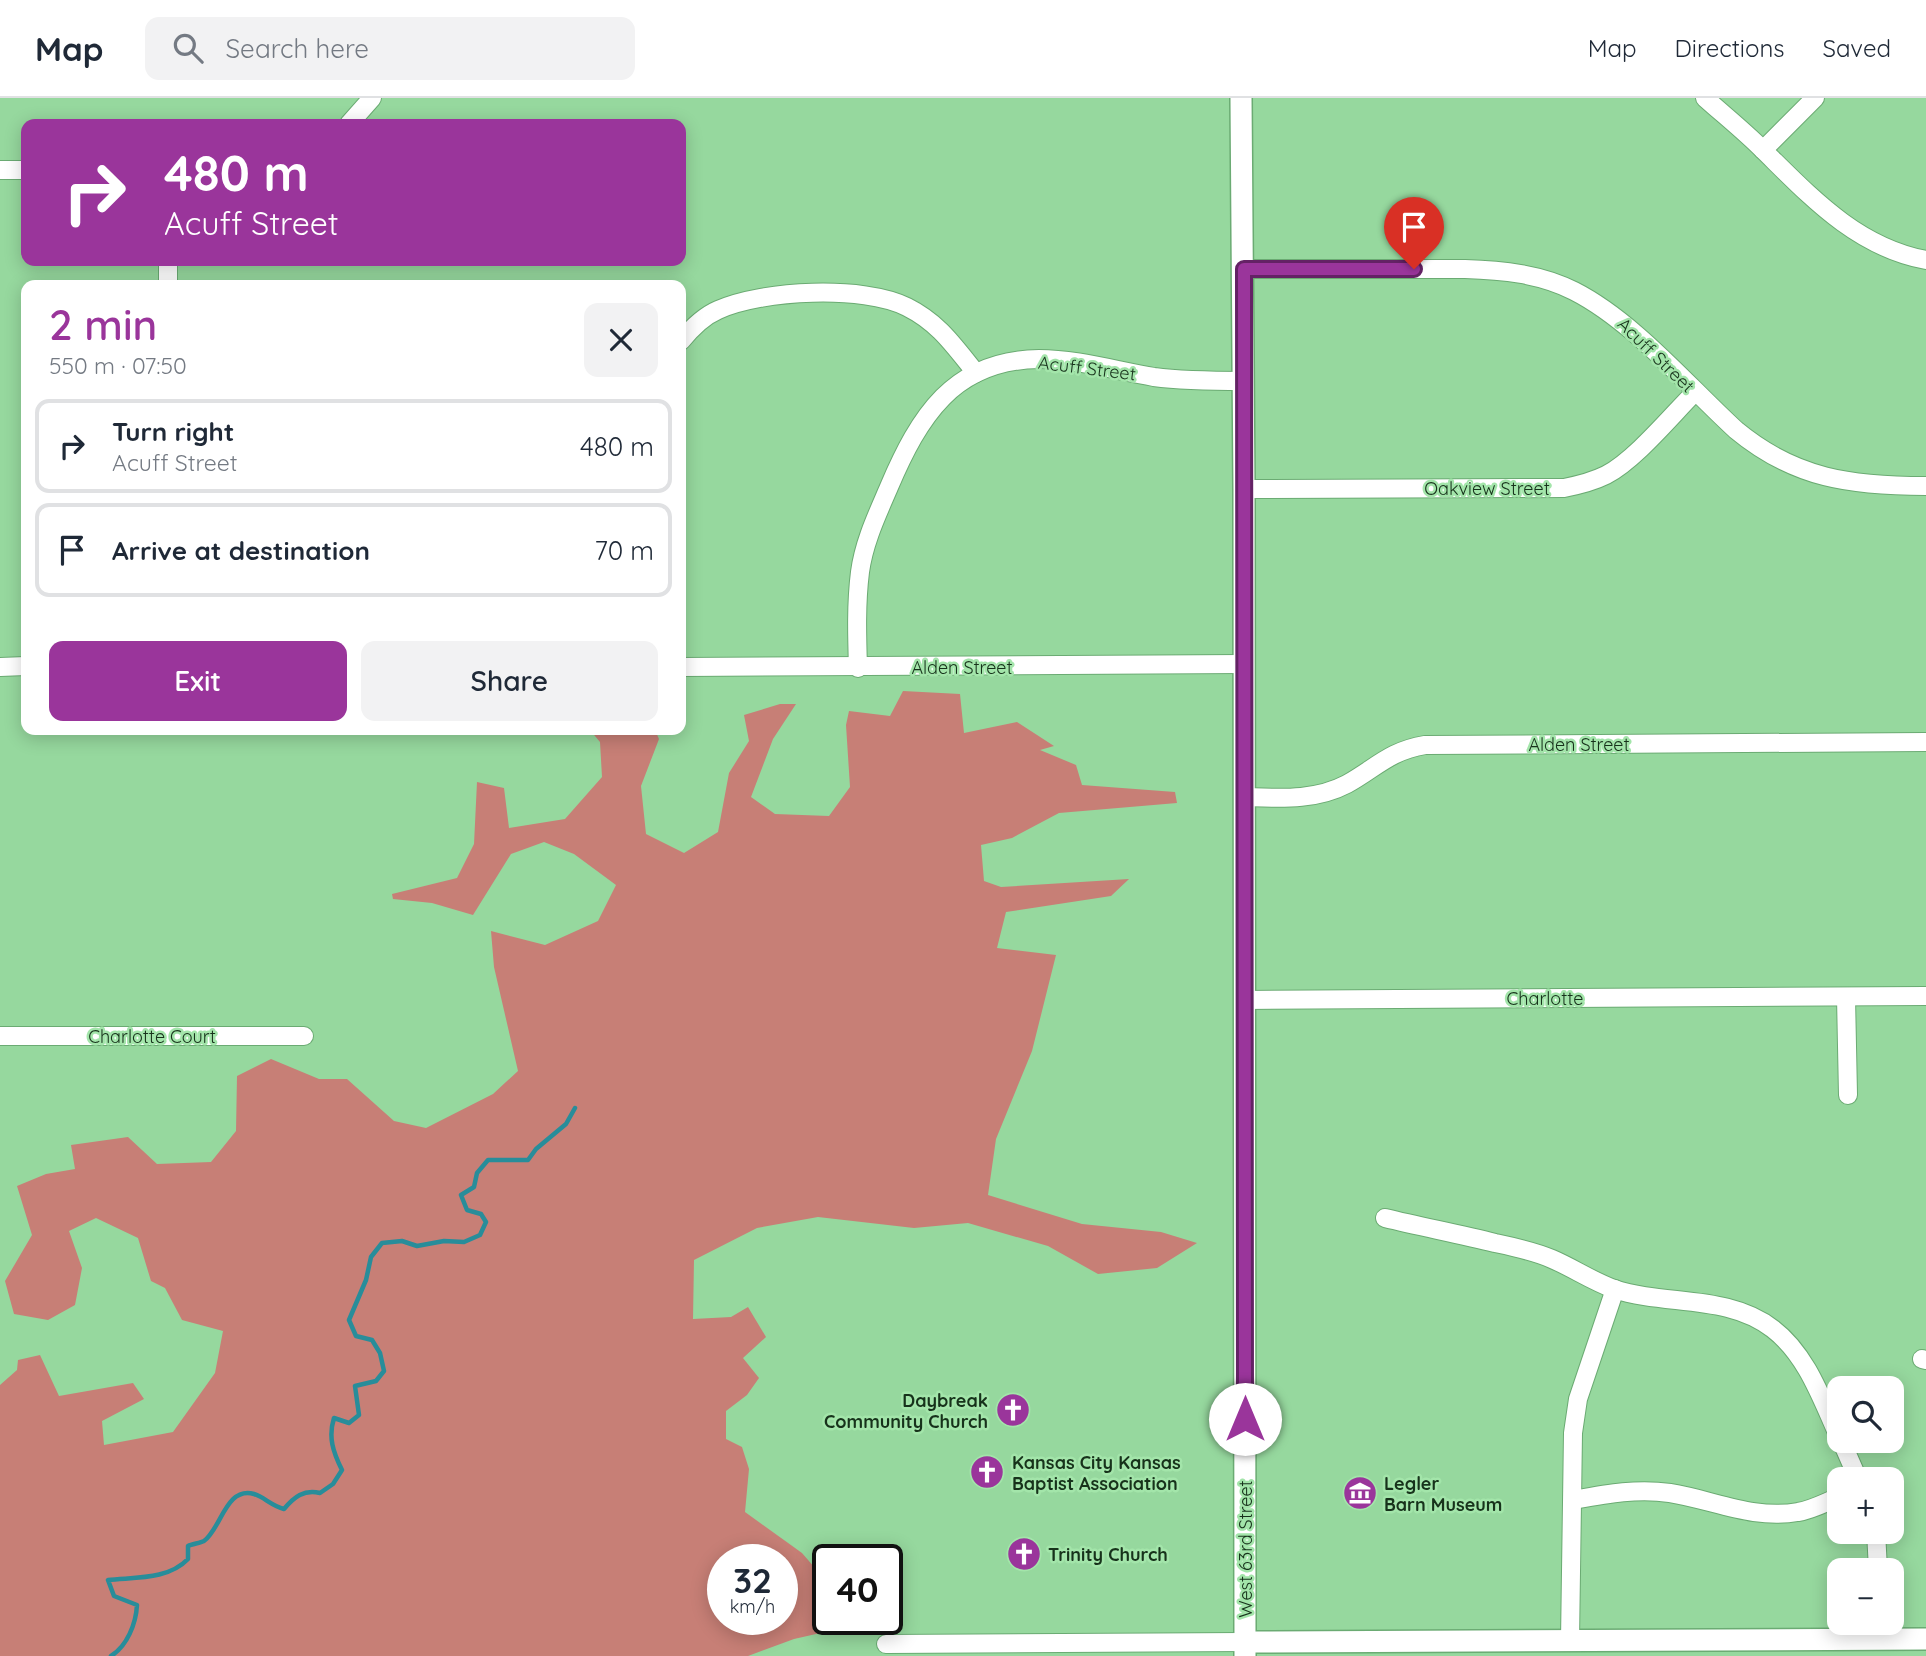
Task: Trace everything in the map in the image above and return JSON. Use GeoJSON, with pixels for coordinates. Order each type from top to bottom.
{"type":"FeatureCollection","features":[{"type":"Feature","properties":{"kind":"street"},"geometry":{"type":"LineString","coordinates":[[353,119],[372,98]]}},
{"type":"Feature","properties":{"kind":"street","name":"West 63rd Street"},"geometry":{"type":"LineString","coordinates":[[1241,98],[1244,269],[1245,1649]]}},
{"type":"Feature","properties":{"kind":"street"},"geometry":{"type":"LineString","coordinates":[[1705,98],[1825,211],[1854,232],[1878,244],[1926,260]]}},
{"type":"Feature","properties":{"kind":"street"},"geometry":{"type":"LineString","coordinates":[[1763,150],[1815,98]]}},
{"type":"Feature","properties":{"kind":"street"},"geometry":{"type":"LineString","coordinates":[[0,170],[21,170]]}},
{"type":"Feature","properties":{"kind":"street","name":"Acuff Street"},"geometry":{"type":"LineString","coordinates":[[1244,269],[1465,269],[1498,270],[1536,277],[1573,290],[1615,316],[1750,442],[1783,462],[1818,476],[1854,484],[1926,486]]}},
{"type":"Feature","properties":{"kind":"street"},"geometry":{"type":"LineString","coordinates":[[686,337],[715,311],[767,296],[868,295],[907,307],[930,322],[948,337],[975,373]]}},
{"type":"Feature","properties":{"kind":"street","name":"Acuff Street"},"geometry":{"type":"LineString","coordinates":[[858,668],[860,571],[870,531],[918,425],[954,386],[975,373],[996,365],[1036,359],[1179,380],[1244,381]]}},
{"type":"Feature","properties":{"kind":"street","name":"Oakview Street"},"geometry":{"type":"LineString","coordinates":[[1244,489],[1564,488],[1609,474],[1628,459],[1695,391]]}},
{"type":"Feature","properties":{"kind":"street","name":"Alden Street"},"geometry":{"type":"LineString","coordinates":[[686,667],[1244,664]]}},
{"type":"Feature","properties":{"kind":"street"},"geometry":{"type":"LineString","coordinates":[[0,667],[21,666]]}},
{"type":"Feature","properties":{"kind":"street","name":"Alden Street"},"geometry":{"type":"LineString","coordinates":[[1244,797],[1304,797],[1324,793],[1346,784],[1383,759],[1408,748],[1424,745],[1926,742]]}},
{"type":"Feature","properties":{"kind":"street","name":"Charlotte"},"geometry":{"type":"LineString","coordinates":[[1244,1000],[1926,996]]}},
{"type":"Feature","properties":{"kind":"street"},"geometry":{"type":"LineString","coordinates":[[1846,997],[1848,1095]]}},
{"type":"Feature","properties":{"kind":"street","name":"Charlotte Court"},"geometry":{"type":"LineString","coordinates":[[0,1036],[303,1036]]}},
{"type":"Feature","properties":{"kind":"street"},"geometry":{"type":"LineString","coordinates":[[1385,1219],[1520,1248],[1552,1259],[1615,1289],[1721,1306],[1758,1318],[1775,1330],[1802,1362],[1827,1413]]}},
{"type":"Feature","properties":{"kind":"street"},"geometry":{"type":"LineString","coordinates":[[1570,1641],[1573,1433],[1578,1399],[1615,1289]]}},
{"type":"Feature","properties":{"kind":"street"},"geometry":{"type":"LineString","coordinates":[[1573,1500],[1629,1490],[1673,1493],[1749,1513],[1799,1512],[1827,1502]]}},
{"type":"Feature","properties":{"kind":"street"},"geometry":{"type":"LineString","coordinates":[[886,1644],[1245,1649],[1827,1633]]}},
{"type":"Feature","properties":{"kind":"street"},"geometry":{"type":"LineString","coordinates":[[1902,1635],[1926,1639]]}},
{"type":"Feature","properties":{"kind":"shaded area"},"geometry":{"type":"Polygon","coordinates":[[[903,691],[960,694],[964,733],[1017,722],[1054,746],[1040,750],[1076,765],[1082,785],[1175,792],[1177,803],[1059,813],[1012,838],[981,845],[984,881],[1001,887],[1129,879],[1111,896],[1006,912],[997,948],[1056,955],[1032,1051],[996,1139],[988,1195],[1082,1224],[1161,1232],[1197,1243],[1157,1268],[1098,1274],[1048,1246],[968,1223],[914,1228],[818,1217],[757,1228],[694,1260],[693,1319],[731,1317],[748,1307],[766,1337],[743,1358],[759,1378],[747,1395],[726,1411],[726,1439],[742,1447],[749,1469],[745,1512],[789,1544],[707,1544],[707,1635],[798,1635],[798,1550],[812,1565],[812,1635],[748,1656],[0,1656],[0,1385],[17,1370],[18,1360],[40,1355],[59,1396],[133,1383],[144,1399],[102,1421],[104,1445],[173,1432],[215,1373],[223,1331],[182,1320],[165,1288],[151,1281],[138,1238],[96,1218],[69,1231],[82,1268],[75,1305],[48,1320],[14,1314],[5,1281],[32,1235],[17,1186],[46,1174],[75,1169],[71,1145],[128,1137],[157,1164],[211,1162],[236,1131],[237,1076],[271,1059],[319,1079],[347,1079],[394,1121],[426,1128],[493,1094],[518,1071],[494,967],[491,931],[545,945],[598,921],[616,885],[574,854],[544,842],[511,854],[473,915],[432,903],[393,899],[392,894],[457,878],[474,844],[477,782],[504,788],[509,828],[565,819],[602,777],[600,742],[594,735],[657,735],[659,739],[641,786],[646,834],[684,853],[718,832],[729,773],[749,741],[744,715],[780,704],[796,704],[773,739],[751,797],[775,814],[829,816],[850,787],[846,725],[849,711],[890,716],[903,691]]]}},
{"type":"Feature","properties":{"kind":"waterway"},"geometry":{"type":"LineString","coordinates":[[111,1656],[130,1634],[137,1605],[114,1596],[108,1580],[151,1576],[180,1566],[188,1559],[188,1546],[204,1541],[210,1535],[230,1502],[237,1496],[254,1494],[284,1509],[300,1495],[320,1493],[333,1484],[342,1470],[332,1444],[334,1418],[349,1423],[359,1415],[355,1386],[376,1381],[384,1371],[380,1353],[372,1340],[356,1336],[349,1320],[366,1280],[371,1257],[382,1243],[402,1241],[417,1246],[444,1241],[464,1242],[480,1235],[486,1222],[481,1214],[467,1210],[461,1195],[474,1187],[477,1173],[488,1160],[528,1160],[536,1149],[566,1124],[575,1108]]}},
{"type":"Feature","properties":{"kind":"place","name":"Daybreak Community Church"},"geometry":{"type":"Point","coordinates":[1013,1410]}},
{"type":"Feature","properties":{"kind":"place","name":"Kansas City Kansas Baptist Association"},"geometry":{"type":"Point","coordinates":[987,1472]}},
{"type":"Feature","properties":{"kind":"place","name":"Legler Barn Museum"},"geometry":{"type":"Point","coordinates":[1360,1493]}},
{"type":"Feature","properties":{"kind":"place","name":"Trinity Church"},"geometry":{"type":"Point","coordinates":[1024,1554]}},
{"type":"Feature","properties":{"kind":"route"},"geometry":{"type":"LineString","coordinates":[[1245,1419],[1244,269],[1414,269]]}}]}
